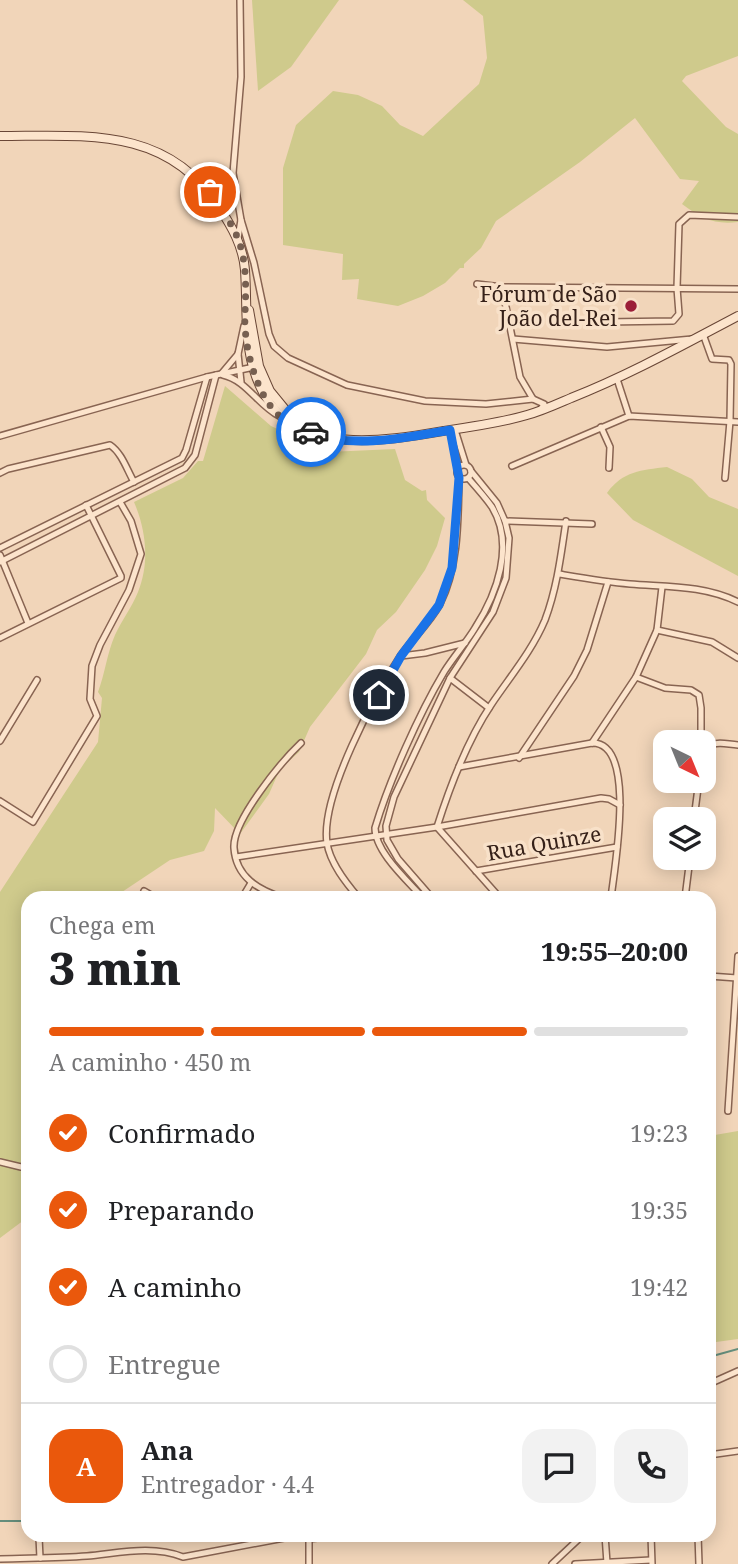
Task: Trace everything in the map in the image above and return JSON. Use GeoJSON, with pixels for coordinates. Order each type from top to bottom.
{"type":"FeatureCollection","features":[{"type":"Feature","properties":{"kind":"main road"},"geometry":{"type":"LineString","coordinates":[[0,136],[113,138],[154,149],[178,162],[195,176],[210,192],[238,238],[244,267],[246,309],[255,366],[265,395],[281,417],[316,434],[360,440],[401,438],[453,430],[539,411],[617,379],[738,316]]}},
{"type":"Feature","properties":{"kind":"main road"},"geometry":{"type":"LineString","coordinates":[[255,366],[270,391],[299,426]]}},
{"type":"Feature","properties":{"kind":"street"},"geometry":{"type":"LineString","coordinates":[[240,0],[242,77],[233,173],[241,220],[274,346],[288,358],[347,385],[425,401],[486,404],[533,399],[544,404],[539,411]]}},
{"type":"Feature","properties":{"kind":"street"},"geometry":{"type":"LineString","coordinates":[[606,322],[673,321],[679,314],[679,224],[689,215],[738,217]]}},
{"type":"Feature","properties":{"kind":"street"},"geometry":{"type":"LineString","coordinates":[[238,238],[241,220]]}},
{"type":"Feature","properties":{"kind":"street"},"geometry":{"type":"LineString","coordinates":[[477,284],[502,287],[738,289]]}},
{"type":"Feature","properties":{"kind":"street"},"geometry":{"type":"LineString","coordinates":[[502,287],[520,377],[533,399]]}},
{"type":"Feature","properties":{"kind":"street"},"geometry":{"type":"LineString","coordinates":[[28,623],[1,559],[93,516],[185,468],[195,455],[218,375],[231,365],[238,354],[243,338],[246,309]]}},
{"type":"Feature","properties":{"kind":"street"},"geometry":{"type":"LineString","coordinates":[[513,339],[607,347],[699,336],[712,359],[729,360],[731,364],[725,478]]}},
{"type":"Feature","properties":{"kind":"street"},"geometry":{"type":"LineString","coordinates":[[238,354],[241,382]]}},
{"type":"Feature","properties":{"kind":"street"},"geometry":{"type":"LineString","coordinates":[[0,436],[255,366]]}},
{"type":"Feature","properties":{"kind":"street"},"geometry":{"type":"LineString","coordinates":[[218,375],[241,382],[270,411],[281,417]]}},
{"type":"Feature","properties":{"kind":"street"},"geometry":{"type":"LineString","coordinates":[[0,548],[174,463],[186,450],[207,377]]}},
{"type":"Feature","properties":{"kind":"street"},"geometry":{"type":"LineString","coordinates":[[617,379],[629,416]]}},
{"type":"Feature","properties":{"kind":"street"},"geometry":{"type":"LineString","coordinates":[[512,466],[629,416],[738,422]]}},
{"type":"Feature","properties":{"kind":"street"},"geometry":{"type":"LineString","coordinates":[[601,427],[610,447],[609,468]]}},
{"type":"Feature","properties":{"kind":"street"},"geometry":{"type":"LineString","coordinates":[[426,891],[398,859],[386,834],[394,797],[450,678],[493,612],[509,559],[509,538],[505,521],[497,503],[466,465],[453,430]]}},
{"type":"Feature","properties":{"kind":"street"},"geometry":{"type":"LineString","coordinates":[[354,891],[340,873],[327,844],[330,808],[345,765],[368,715],[401,656],[439,605],[452,568],[459,478],[456,472],[458,467],[453,430]]}},
{"type":"Feature","properties":{"kind":"street"},"geometry":{"type":"LineString","coordinates":[[0,473],[110,445],[114,447],[134,482]]}},
{"type":"Feature","properties":{"kind":"street"},"geometry":{"type":"LineString","coordinates":[[186,450],[195,455]]}},
{"type":"Feature","properties":{"kind":"street"},"geometry":{"type":"LineString","coordinates":[[458,467],[466,465]]}},
{"type":"Feature","properties":{"kind":"street"},"geometry":{"type":"LineString","coordinates":[[468,478],[471,471]]}},
{"type":"Feature","properties":{"kind":"street"},"geometry":{"type":"LineString","coordinates":[[459,478],[468,478]]}},
{"type":"Feature","properties":{"kind":"street"},"geometry":{"type":"LineString","coordinates":[[416,891],[382,850],[375,835],[379,814],[414,731],[444,672],[489,607],[495,590],[501,566],[500,526],[493,509],[468,478]]}},
{"type":"Feature","properties":{"kind":"street"},"geometry":{"type":"LineString","coordinates":[[0,801],[33,821],[97,716],[90,699],[92,666],[136,574],[141,554],[138,536],[120,502]]}},
{"type":"Feature","properties":{"kind":"street"},"geometry":{"type":"LineString","coordinates":[[86,505],[120,578]]}},
{"type":"Feature","properties":{"kind":"street"},"geometry":{"type":"LineString","coordinates":[[505,521],[566,521],[592,524]]}},
{"type":"Feature","properties":{"kind":"street"},"geometry":{"type":"LineString","coordinates":[[437,827],[450,784],[489,708],[518,667],[544,621],[559,574],[566,521]]}},
{"type":"Feature","properties":{"kind":"street"},"geometry":{"type":"LineString","coordinates":[[0,638],[120,578],[136,574]]}},
{"type":"Feature","properties":{"kind":"street"},"geometry":{"type":"LineString","coordinates":[[559,574],[608,582],[706,591],[723,594],[738,601]]}},
{"type":"Feature","properties":{"kind":"street"},"geometry":{"type":"LineString","coordinates":[[519,758],[587,650],[608,582]]}},
{"type":"Feature","properties":{"kind":"street"},"geometry":{"type":"LineString","coordinates":[[592,743],[636,677],[657,630],[662,587]]}},
{"type":"Feature","properties":{"kind":"street"},"geometry":{"type":"LineString","coordinates":[[657,630],[712,642],[738,658]]}},
{"type":"Feature","properties":{"kind":"street"},"geometry":{"type":"LineString","coordinates":[[401,656],[465,643]]}},
{"type":"Feature","properties":{"kind":"street"},"geometry":{"type":"LineString","coordinates":[[636,677],[664,688],[691,690],[699,695],[701,730]]}},
{"type":"Feature","properties":{"kind":"street"},"geometry":{"type":"LineString","coordinates":[[450,678],[489,708]]}},
{"type":"Feature","properties":{"kind":"street"},"geometry":{"type":"LineString","coordinates":[[0,741],[37,680]]}},
{"type":"Feature","properties":{"kind":"street"},"geometry":{"type":"LineString","coordinates":[[265,891],[251,883],[240,870],[234,848],[235,837],[252,803],[272,774],[300,743]]}},
{"type":"Feature","properties":{"kind":"street"},"geometry":{"type":"LineString","coordinates":[[459,767],[592,743],[602,745],[611,754],[619,779],[620,804],[612,891]]}},
{"type":"Feature","properties":{"kind":"street"},"geometry":{"type":"LineString","coordinates":[[716,743],[738,745]]}},
{"type":"Feature","properties":{"kind":"street"},"geometry":{"type":"LineString","coordinates":[[236,857],[437,827],[601,798],[620,804]]}},
{"type":"Feature","properties":{"kind":"street"},"geometry":{"type":"LineString","coordinates":[[437,827],[494,891]]}},
{"type":"Feature","properties":{"kind":"street","name":"Rua Quinze"},"geometry":{"type":"LineString","coordinates":[[476,871],[617,847]]}},
{"type":"Feature","properties":{"kind":"street"},"geometry":{"type":"LineString","coordinates":[[686,891],[688,870]]}},
{"type":"Feature","properties":{"kind":"street"},"geometry":{"type":"LineString","coordinates":[[246,891],[251,883]]}},
{"type":"Feature","properties":{"kind":"street"},"geometry":{"type":"LineString","coordinates":[[728,1111],[738,956]]}},
{"type":"Feature","properties":{"kind":"street"},"geometry":{"type":"LineString","coordinates":[[716,976],[737,978]]}},
{"type":"Feature","properties":{"kind":"street"},"geometry":{"type":"LineString","coordinates":[[0,1162],[21,1167]]}},
{"type":"Feature","properties":{"kind":"street"},"geometry":{"type":"LineString","coordinates":[[716,1381],[738,1371]]}},
{"type":"Feature","properties":{"kind":"street"},"geometry":{"type":"LineString","coordinates":[[716,1454],[738,1451]]}},
{"type":"Feature","properties":{"kind":"street"},"geometry":{"type":"LineString","coordinates":[[39,1542],[40,1558]]}},
{"type":"Feature","properties":{"kind":"street"},"geometry":{"type":"LineString","coordinates":[[0,1559],[84,1556],[147,1549],[168,1551],[183,1557],[263,1542]]}},
{"type":"Feature","properties":{"kind":"street"},"geometry":{"type":"LineString","coordinates":[[309,1542],[309,1564]]}},
{"type":"Feature","properties":{"kind":"street"},"geometry":{"type":"LineString","coordinates":[[552,1564],[576,1542]]}},
{"type":"Feature","properties":{"kind":"street"},"geometry":{"type":"LineString","coordinates":[[606,1542],[607,1563]]}},
{"type":"Feature","properties":{"kind":"street"},"geometry":{"type":"LineString","coordinates":[[575,1564],[652,1562],[651,1542]]}},
{"type":"Feature","properties":{"kind":"street"},"geometry":{"type":"LineString","coordinates":[[698,1542],[699,1564]]}},
{"type":"Feature","properties":{"kind":"street"},"geometry":{"type":"LineString","coordinates":[[84,1556],[85,1564]]}},
{"type":"Feature","properties":{"kind":"street"},"geometry":{"type":"LineString","coordinates":[[183,1557],[183,1564]]}},
{"type":"Feature","properties":{"kind":"shaded area"},"geometry":{"type":"Polygon","coordinates":[[[252,0],[339,0],[291,67],[258,91],[252,0]]]}},
{"type":"Feature","properties":{"kind":"shaded area"},"geometry":{"type":"Polygon","coordinates":[[[463,0],[738,0],[738,56],[686,76],[682,81],[726,127],[738,134],[738,222],[708,219],[682,204],[699,181],[680,179],[635,118],[580,162],[496,221],[481,248],[464,264],[464,268],[460,268],[445,283],[423,296],[398,306],[357,299],[359,279],[342,280],[343,254],[283,245],[283,168],[296,125],[333,91],[358,95],[382,106],[400,125],[423,136],[479,84],[487,58],[483,16],[463,0]]]}},
{"type":"Feature","properties":{"kind":"shaded area"},"geometry":{"type":"Polygon","coordinates":[[[225,386],[271,426],[328,452],[395,449],[405,480],[422,491],[426,490],[427,500],[445,518],[437,546],[425,570],[396,612],[377,630],[366,654],[310,727],[299,752],[280,769],[269,794],[240,834],[215,808],[214,831],[204,851],[170,860],[124,891],[21,891],[21,1222],[0,1238],[0,892],[98,742],[102,698],[98,692],[112,642],[136,598],[144,569],[144,535],[134,502],[183,478],[198,461],[203,461],[225,386]]]}},
{"type":"Feature","properties":{"kind":"shaded area"},"geometry":{"type":"Polygon","coordinates":[[[667,467],[692,479],[709,497],[738,509],[738,576],[633,520],[607,493],[626,476],[667,467]]]}},
{"type":"Feature","properties":{"kind":"shaded area"},"geometry":{"type":"Polygon","coordinates":[[[738,1131],[738,1339],[716,1342],[716,1135],[738,1131]]]}},
{"type":"Feature","properties":{"kind":"waterway"},"geometry":{"type":"LineString","coordinates":[[716,1355],[738,1349]]}},
{"type":"Feature","properties":{"kind":"waterway"},"geometry":{"type":"LineString","coordinates":[[0,1521],[21,1521]]}},
{"type":"Feature","properties":{"kind":"way so far"},"geometry":{"type":"LineString","coordinates":[[210,192],[238,238],[244,267],[247,304],[245,314],[251,367],[265,395],[281,417],[311,432]]}},
{"type":"Feature","properties":{"kind":"place","name":"Fórum de São João del-Rei"},"geometry":{"type":"Point","coordinates":[631,306]}},
{"type":"Feature","properties":{"kind":"route"},"geometry":{"type":"LineString","coordinates":[[311,432],[334,438],[384,440],[450,430],[459,478],[456,547],[452,568],[439,605],[401,656],[379,695]]}}]}
